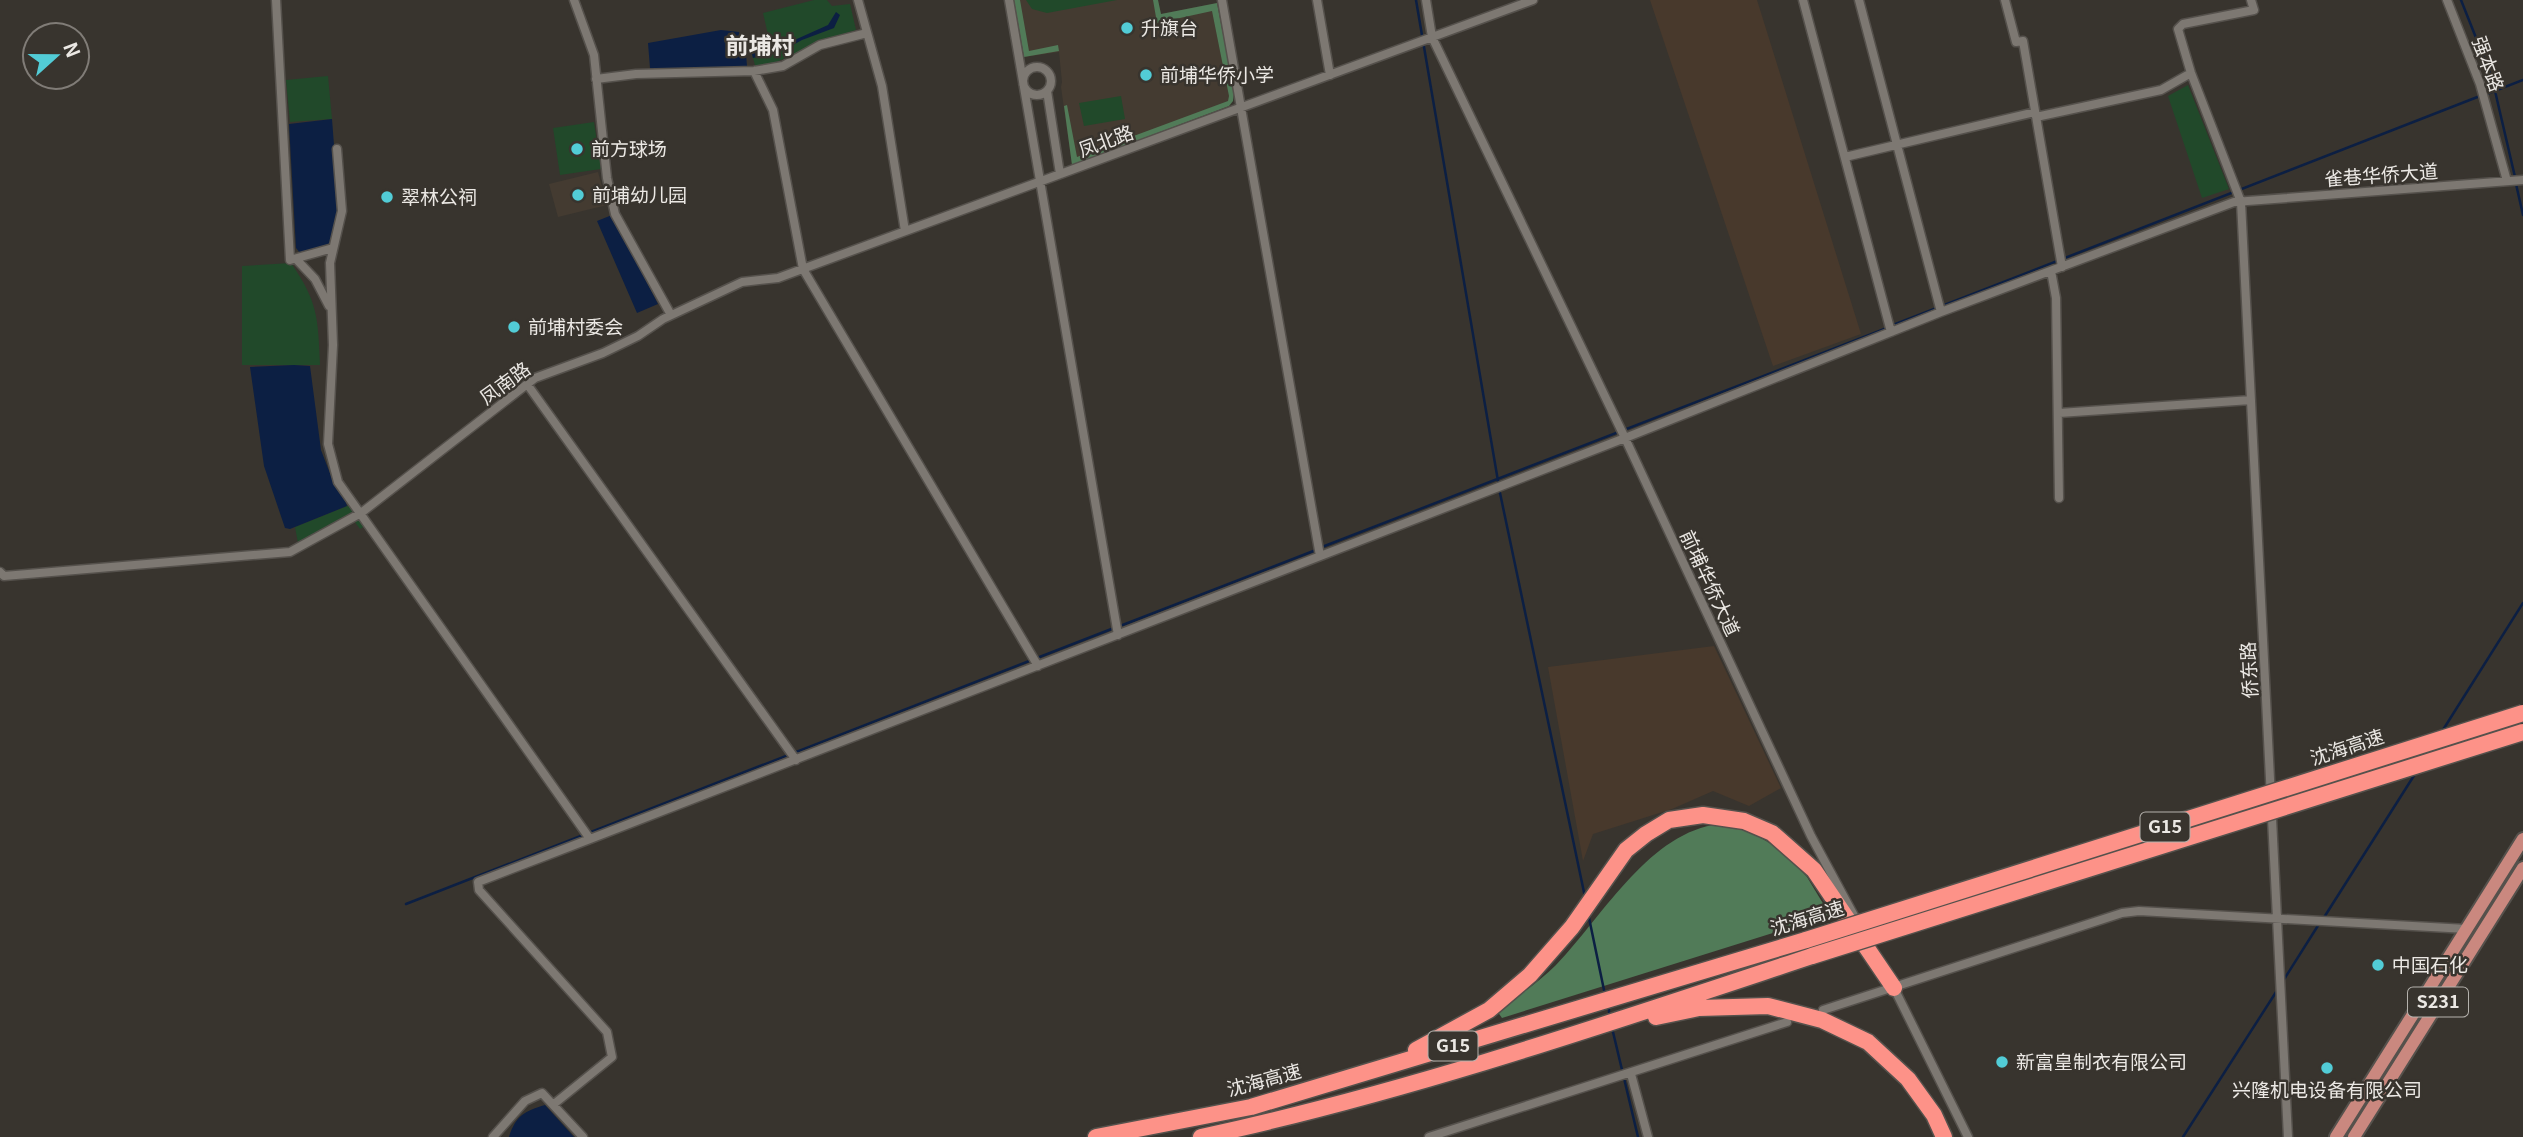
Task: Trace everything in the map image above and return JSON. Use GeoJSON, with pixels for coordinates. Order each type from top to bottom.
{"type":"FeatureCollection","features":[{"type":"Feature","properties":{"kind":"highway","name":"沈海高速"},"geometry":{"type":"LineString","coordinates":[[1096,1137],[1251,1107],[1806,940],[2523,713]]}},
{"type":"Feature","properties":{"kind":"highway","name":"沈海高速"},"geometry":{"type":"LineString","coordinates":[[1201,1137],[1281,1120],[1490,1062],[2523,732]]}},
{"type":"Feature","properties":{"kind":"highway"},"geometry":{"type":"LineString","coordinates":[[1377,1069],[1447,1035],[1489,1010],[1530,975],[1572,927],[1626,850],[1669,820],[1703,815],[1744,821],[1772,833],[1814,870],[1894,988]]}},
{"type":"Feature","properties":{"kind":"highway"},"geometry":{"type":"LineString","coordinates":[[1555,1041],[1699,1007],[1768,1006],[1822,1020],[1868,1042],[1908,1079],[1934,1115],[1944,1137]]}},
{"type":"Feature","properties":{"kind":"main road","name":"S231"},"geometry":{"type":"LineString","coordinates":[[2336,1137],[2523,839]]}},
{"type":"Feature","properties":{"kind":"main road","name":"S231"},"geometry":{"type":"LineString","coordinates":[[2354,1137],[2523,868]]}},
{"type":"Feature","properties":{"kind":"street"},"geometry":{"type":"LineString","coordinates":[[276,0],[290,260],[333,248]]}},
{"type":"Feature","properties":{"kind":"street"},"geometry":{"type":"LineString","coordinates":[[574,0],[594,55],[607,178],[615,214],[671,315]]}},
{"type":"Feature","properties":{"kind":"street"},"geometry":{"type":"LineString","coordinates":[[858,0],[882,86],[905,231]]}},
{"type":"Feature","properties":{"kind":"street"},"geometry":{"type":"LineString","coordinates":[[1009,0],[1117,630]]}},
{"type":"Feature","properties":{"kind":"street"},"geometry":{"type":"LineString","coordinates":[[1222,0],[1319,551]]}},
{"type":"Feature","properties":{"kind":"street"},"geometry":{"type":"LineString","coordinates":[[1317,0],[1330,75]]}},
{"type":"Feature","properties":{"kind":"street","name":"前埔华侨大道"},"geometry":{"type":"LineString","coordinates":[[1426,0],[1426,40],[1623,433],[1811,836],[1894,988],[1968,1137]]}},
{"type":"Feature","properties":{"kind":"street","name":"凤北路"},"geometry":{"type":"LineString","coordinates":[[803,269],[1533,0]]}},
{"type":"Feature","properties":{"kind":"street"},"geometry":{"type":"LineString","coordinates":[[1803,0],[1890,328]]}},
{"type":"Feature","properties":{"kind":"street"},"geometry":{"type":"LineString","coordinates":[[1859,0],[1940,309]]}},
{"type":"Feature","properties":{"kind":"street"},"geometry":{"type":"LineString","coordinates":[[2005,0],[2017,42],[2023,41],[2061,262]]}},
{"type":"Feature","properties":{"kind":"street","name":"侨东路"},"geometry":{"type":"LineString","coordinates":[[2251,0],[2254,10],[2183,24],[2178,29],[2238,195],[2251,400],[2288,1137]]}},
{"type":"Feature","properties":{"kind":"street","name":"强本路"},"geometry":{"type":"LineString","coordinates":[[2447,0],[2515,180]]}},
{"type":"Feature","properties":{"kind":"street"},"geometry":{"type":"LineString","coordinates":[[596,79],[636,74],[754,71],[783,66],[820,45],[867,33]]}},
{"type":"Feature","properties":{"kind":"street"},"geometry":{"type":"LineString","coordinates":[[1041,67],[1051,76],[1051,85],[1041,94],[1033,94],[1024,84],[1028,70],[1041,67]]}},
{"type":"Feature","properties":{"kind":"street"},"geometry":{"type":"LineString","coordinates":[[754,71],[773,110],[803,269],[1036,661]]}},
{"type":"Feature","properties":{"kind":"street"},"geometry":{"type":"LineString","coordinates":[[1844,158],[2036,114],[2161,90],[2192,73]]}},
{"type":"Feature","properties":{"kind":"street"},"geometry":{"type":"LineString","coordinates":[[1047,91],[1060,174]]}},
{"type":"Feature","properties":{"kind":"street"},"geometry":{"type":"LineString","coordinates":[[337,149],[342,211],[330,263],[333,345],[328,443],[338,482],[587,836]]}},
{"type":"Feature","properties":{"kind":"street","name":"雀巷华侨大道"},"geometry":{"type":"LineString","coordinates":[[554,1104],[612,1057],[607,1032],[479,890],[478,881],[587,836],[1890,328],[2051,271],[2061,262],[2234,202],[2238,195],[2515,180]]}},
{"type":"Feature","properties":{"kind":"street"},"geometry":{"type":"LineString","coordinates":[[297,260],[326,297],[332,315]]}},
{"type":"Feature","properties":{"kind":"street","name":"凤南路"},"geometry":{"type":"LineString","coordinates":[[0,572],[4,576],[290,552],[361,513],[527,384],[546,373],[603,353],[638,337],[671,315],[742,282],[778,278],[803,269]]}},
{"type":"Feature","properties":{"kind":"street"},"geometry":{"type":"LineString","coordinates":[[2051,271],[2056,299],[2059,498]]}},
{"type":"Feature","properties":{"kind":"street"},"geometry":{"type":"LineString","coordinates":[[527,384],[793,756]]}},
{"type":"Feature","properties":{"kind":"street"},"geometry":{"type":"LineString","coordinates":[[2059,413],[2251,400]]}},
{"type":"Feature","properties":{"kind":"street"},"geometry":{"type":"LineString","coordinates":[[1823,1010],[2122,914],[2139,911],[2467,929]]}},
{"type":"Feature","properties":{"kind":"street"},"geometry":{"type":"LineString","coordinates":[[1429,1137],[1787,1022]]}},
{"type":"Feature","properties":{"kind":"street"},"geometry":{"type":"LineString","coordinates":[[1625,1075],[1648,1137]]}},
{"type":"Feature","properties":{"kind":"street"},"geometry":{"type":"LineString","coordinates":[[492,1137],[525,1101],[542,1093],[583,1137]]}},
{"type":"Feature","properties":{"kind":"shaded area","name":"前埔华侨小学"},"geometry":{"type":"Polygon","coordinates":[[[1014,0],[1158,0],[1161,14],[1217,3],[1234,92],[1233,101],[1229,106],[1072,165],[1059,52],[1024,57],[1014,0]]]}},
{"type":"Feature","properties":{"kind":"shaded area"},"geometry":{"type":"Polygon","coordinates":[[[1650,0],[1757,0],[1861,334],[1773,366],[1650,0]]]}},
{"type":"Feature","properties":{"kind":"shaded area","name":"前埔幼儿园"},"geometry":{"type":"Polygon","coordinates":[[[598,172],[607,205],[558,217],[549,184],[598,172]]]}},
{"type":"Feature","properties":{"kind":"shaded area"},"geometry":{"type":"Polygon","coordinates":[[[1714,646],[1781,788],[1749,806],[1713,791],[1672,809],[1593,834],[1583,861],[1548,667],[1714,646]]]}},
{"type":"Feature","properties":{"kind":"green space"},"geometry":{"type":"Polygon","coordinates":[[[814,0],[827,0],[832,6],[850,4],[856,30],[756,69],[750,47],[770,43],[763,13],[814,0]]]}},
{"type":"Feature","properties":{"kind":"green space"},"geometry":{"type":"Polygon","coordinates":[[[1014,0],[1020,0],[1029,51],[1058,45],[1059,51],[1024,57],[1014,0]]]}},
{"type":"Feature","properties":{"kind":"green space"},"geometry":{"type":"Polygon","coordinates":[[[1026,0],[1117,0],[1047,13],[1032,9],[1026,0]]]}},
{"type":"Feature","properties":{"kind":"green space"},"geometry":{"type":"Polygon","coordinates":[[[1153,0],[1158,0],[1161,14],[1217,3],[1234,92],[1233,101],[1229,106],[1072,165],[1064,106],[1067,105],[1077,157],[1228,101],[1212,11],[1157,23],[1153,0]]]}},
{"type":"Feature","properties":{"kind":"green space"},"geometry":{"type":"Polygon","coordinates":[[[328,76],[332,119],[290,122],[286,80],[328,76]]]}},
{"type":"Feature","properties":{"kind":"green space"},"geometry":{"type":"Polygon","coordinates":[[[2188,85],[2229,189],[2202,198],[2168,96],[2188,85]]]}},
{"type":"Feature","properties":{"kind":"green space"},"geometry":{"type":"Polygon","coordinates":[[[1121,96],[1125,119],[1084,126],[1079,103],[1121,96]]]}},
{"type":"Feature","properties":{"kind":"green space","name":"前方球场"},"geometry":{"type":"Polygon","coordinates":[[[594,122],[601,169],[560,175],[553,128],[594,122]]]}},
{"type":"Feature","properties":{"kind":"green space"},"geometry":{"type":"Polygon","coordinates":[[[291,263],[312,300],[320,365],[242,365],[242,266],[291,263]]]}},
{"type":"Feature","properties":{"kind":"green space"},"geometry":{"type":"Polygon","coordinates":[[[352,504],[368,524],[360,529],[349,514],[298,543],[295,527],[352,504]]]}},
{"type":"Feature","properties":{"kind":"green space"},"geometry":{"type":"Polygon","coordinates":[[[1713,825],[1739,825],[1783,851],[1807,877],[1830,915],[1502,1018],[1497,1011],[1556,965],[1645,863],[1666,846],[1689,833],[1713,825]]]}},
{"type":"Feature","properties":{"kind":"water"},"geometry":{"type":"Polygon","coordinates":[[[836,12],[840,15],[834,28],[784,50],[753,58],[750,47],[770,43],[779,47],[828,25],[836,12]]]}},
{"type":"Feature","properties":{"kind":"water"},"geometry":{"type":"Polygon","coordinates":[[[721,30],[739,32],[747,66],[740,69],[656,71],[650,68],[648,43],[721,30]]]}},
{"type":"Feature","properties":{"kind":"water"},"geometry":{"type":"Polygon","coordinates":[[[332,119],[339,210],[331,245],[301,254],[296,248],[289,124],[332,119]]]}},
{"type":"Feature","properties":{"kind":"water"},"geometry":{"type":"Polygon","coordinates":[[[612,215],[658,304],[637,313],[597,221],[612,215]]]}},
{"type":"Feature","properties":{"kind":"water"},"geometry":{"type":"Polygon","coordinates":[[[310,366],[321,450],[347,506],[290,529],[285,528],[264,466],[250,367],[310,366]]]}},
{"type":"Feature","properties":{"kind":"water"},"geometry":{"type":"Polygon","coordinates":[[[545,1105],[574,1137],[509,1137],[522,1115],[545,1105]]]}},
{"type":"Feature","properties":{"kind":"waterway"},"geometry":{"type":"LineString","coordinates":[[1416,0],[1498,481]]}},
{"type":"Feature","properties":{"kind":"waterway"},"geometry":{"type":"LineString","coordinates":[[2461,0],[2492,78],[2515,177]]}},
{"type":"Feature","properties":{"kind":"waterway"},"geometry":{"type":"LineString","coordinates":[[2487,94],[2523,80]]}},
{"type":"Feature","properties":{"kind":"waterway"},"geometry":{"type":"LineString","coordinates":[[1893,325],[2480,96]]}},
{"type":"Feature","properties":{"kind":"waterway"},"geometry":{"type":"LineString","coordinates":[[2516,184],[2523,215]]}},
{"type":"Feature","properties":{"kind":"waterway"},"geometry":{"type":"LineString","coordinates":[[1322,547],[1887,328]]}},
{"type":"Feature","properties":{"kind":"waterway"},"geometry":{"type":"LineString","coordinates":[[1500,493],[1585,897]]}},
{"type":"Feature","properties":{"kind":"waterway"},"geometry":{"type":"LineString","coordinates":[[1120,626],[1316,550]]}},
{"type":"Feature","properties":{"kind":"waterway"},"geometry":{"type":"LineString","coordinates":[[2441,733],[2523,603]]}},
{"type":"Feature","properties":{"kind":"waterway"},"geometry":{"type":"LineString","coordinates":[[406,904],[1114,628]]}},
{"type":"Feature","properties":{"kind":"waterway"},"geometry":{"type":"LineString","coordinates":[[2323,919],[2415,774]]}},
{"type":"Feature","properties":{"kind":"waterway"},"geometry":{"type":"LineString","coordinates":[[1588,913],[1604,990]]}},
{"type":"Feature","properties":{"kind":"waterway"},"geometry":{"type":"LineString","coordinates":[[2283,981],[2319,924]]}},
{"type":"Feature","properties":{"kind":"waterway"},"geometry":{"type":"LineString","coordinates":[[2183,1137],[2278,989]]}},
{"type":"Feature","properties":{"kind":"waterway"},"geometry":{"type":"LineString","coordinates":[[1613,1032],[1638,1137]]}},
{"type":"Feature","properties":{"kind":"place","name":"升旗台"},"geometry":{"type":"Point","coordinates":[1127,28]}},
{"type":"Feature","properties":{"kind":"place","name":"前埔华侨小学"},"geometry":{"type":"Point","coordinates":[1146,75]}},
{"type":"Feature","properties":{"kind":"place","name":"前方球场"},"geometry":{"type":"Point","coordinates":[577,149]}},
{"type":"Feature","properties":{"kind":"place","name":"前埔幼儿园"},"geometry":{"type":"Point","coordinates":[578,195]}},
{"type":"Feature","properties":{"kind":"place","name":"翠林公祠"},"geometry":{"type":"Point","coordinates":[387,197]}},
{"type":"Feature","properties":{"kind":"place","name":"前埔村委会"},"geometry":{"type":"Point","coordinates":[514,327]}},
{"type":"Feature","properties":{"kind":"place","name":"中国石化"},"geometry":{"type":"Point","coordinates":[2378,965]}},
{"type":"Feature","properties":{"kind":"place","name":"新富皇制衣有限公司"},"geometry":{"type":"Point","coordinates":[2002,1062]}},
{"type":"Feature","properties":{"kind":"place","name":"兴隆机电设备有限公司"},"geometry":{"type":"Point","coordinates":[2327,1068]}},
{"type":"Feature","properties":{"kind":"district","name":"前埔村"},"geometry":{"type":"Point","coordinates":[760,46]}}]}
